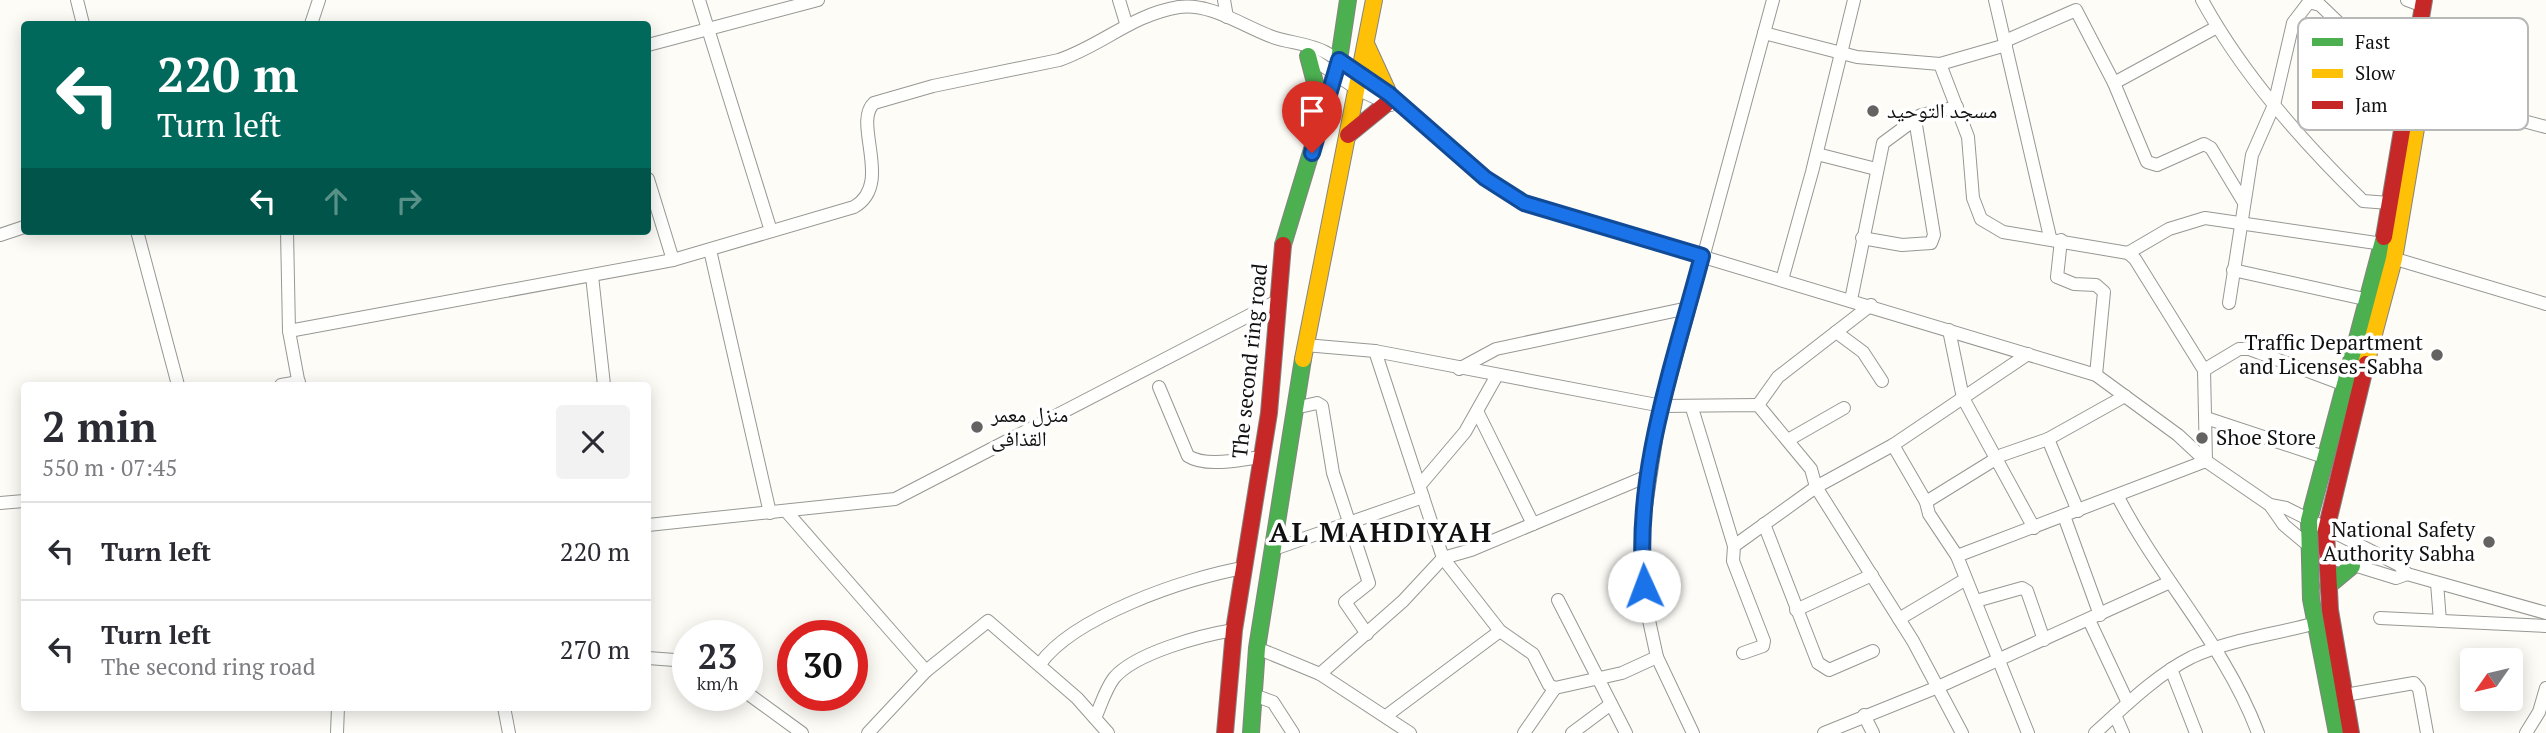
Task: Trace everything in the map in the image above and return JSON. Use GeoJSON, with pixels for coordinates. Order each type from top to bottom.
{"type":"FeatureCollection","features":[{"type":"Feature","properties":{"kind":"main road","name":"The second ring road"},"geometry":{"type":"LineString","coordinates":[[1225,733],[1234,630],[1262,457],[1283,244],[1337,67],[1348,0]]}},
{"type":"Feature","properties":{"kind":"main road"},"geometry":{"type":"LineString","coordinates":[[1251,733],[1257,648],[1275,549],[1305,345],[1367,46],[1374,0]]}},
{"type":"Feature","properties":{"kind":"main road"},"geometry":{"type":"LineString","coordinates":[[1348,135],[1391,101],[1367,46]]}},
{"type":"Feature","properties":{"kind":"main road"},"geometry":{"type":"LineString","coordinates":[[1308,56],[1317,79],[1323,117]]}},
{"type":"Feature","properties":{"kind":"main road"},"geometry":{"type":"LineString","coordinates":[[2337,733],[2316,624],[2308,545],[2309,520],[2324,457],[2369,300],[2386,252],[2389,203],[2407,130]]}},
{"type":"Feature","properties":{"kind":"main road"},"geometry":{"type":"LineString","coordinates":[[2351,733],[2328,586],[2326,530],[2386,252],[2409,130]]}},
{"type":"Feature","properties":{"kind":"main road"},"geometry":{"type":"LineString","coordinates":[[2328,586],[2352,566]]}},
{"type":"Feature","properties":{"kind":"street"},"geometry":{"type":"LineString","coordinates":[[77,0],[82,21]]}},
{"type":"Feature","properties":{"kind":"street"},"geometry":{"type":"LineString","coordinates":[[312,21],[319,0]]}},
{"type":"Feature","properties":{"kind":"street"},"geometry":{"type":"LineString","coordinates":[[699,0],[771,230]]}},
{"type":"Feature","properties":{"kind":"street"},"geometry":{"type":"LineString","coordinates":[[651,44],[818,0]]}},
{"type":"Feature","properties":{"kind":"street"},"geometry":{"type":"LineString","coordinates":[[1119,0],[1126,23]]}},
{"type":"Feature","properties":{"kind":"street"},"geometry":{"type":"LineString","coordinates":[[1224,0],[1227,17]]}},
{"type":"Feature","properties":{"kind":"street"},"geometry":{"type":"LineString","coordinates":[[1693,733],[1657,657],[1642,569],[1643,533],[1662,407],[1773,0]]}},
{"type":"Feature","properties":{"kind":"street"},"geometry":{"type":"LineString","coordinates":[[1782,280],[1843,54],[1854,0]]}},
{"type":"Feature","properties":{"kind":"street"},"geometry":{"type":"LineString","coordinates":[[1995,0],[2055,238],[2057,277],[2074,284],[2096,285],[2104,292],[2096,375]]}},
{"type":"Feature","properties":{"kind":"street"},"geometry":{"type":"LineString","coordinates":[[2202,0],[2217,27],[2274,105],[2363,201],[2389,203]]}},
{"type":"Feature","properties":{"kind":"street"},"geometry":{"type":"LineString","coordinates":[[2407,0],[2428,2]]}},
{"type":"Feature","properties":{"kind":"street"},"geometry":{"type":"LineString","coordinates":[[2230,303],[2243,201],[2256,140],[2274,105],[2293,23],[2305,5],[2313,1],[2332,18]]}},
{"type":"Feature","properties":{"kind":"street"},"geometry":{"type":"LineString","coordinates":[[1764,33],[1843,54],[1940,64],[2006,43],[2074,3],[2114,83],[2147,162],[2157,165],[2204,144],[2211,148],[2243,201]]}},
{"type":"Feature","properties":{"kind":"street"},"geometry":{"type":"LineString","coordinates":[[289,331],[673,260],[854,207],[867,196],[872,165],[867,115],[874,103],[933,86],[1059,60],[1098,43],[1126,23],[1186,7],[1200,8],[1295,43],[1313,46],[1358,82],[1391,101],[1485,178],[1524,203],[1871,305],[2096,375],[2178,435],[2206,461],[2270,505],[2284,525],[2326,557],[2396,578],[2407,574]]}},
{"type":"Feature","properties":{"kind":"street"},"geometry":{"type":"LineString","coordinates":[[2114,83],[2217,27]]}},
{"type":"Feature","properties":{"kind":"street"},"geometry":{"type":"LineString","coordinates":[[1295,43],[1308,56],[1337,67]]}},
{"type":"Feature","properties":{"kind":"street"},"geometry":{"type":"LineString","coordinates":[[1940,64],[1968,137],[1973,198],[1981,219],[2003,232],[2055,238],[2128,253],[2145,273],[2204,370],[2206,461]]}},
{"type":"Feature","properties":{"kind":"street"},"geometry":{"type":"LineString","coordinates":[[1851,300],[1883,143],[1915,119],[1939,109],[1957,107]]}},
{"type":"Feature","properties":{"kind":"street"},"geometry":{"type":"LineString","coordinates":[[1862,238],[1902,244],[1931,243],[1934,235],[1915,119]]}},
{"type":"Feature","properties":{"kind":"street"},"geometry":{"type":"LineString","coordinates":[[2528,122],[2546,127]]}},
{"type":"Feature","properties":{"kind":"street"},"geometry":{"type":"LineString","coordinates":[[1817,154],[1876,169]]}},
{"type":"Feature","properties":{"kind":"street"},"geometry":{"type":"LineString","coordinates":[[651,189],[673,260]]}},
{"type":"Feature","properties":{"kind":"street"},"geometry":{"type":"LineString","coordinates":[[2128,253],[2169,229],[2205,218],[2386,252],[2546,304]]}},
{"type":"Feature","properties":{"kind":"street"},"geometry":{"type":"LineString","coordinates":[[0,235],[21,228]]}},
{"type":"Feature","properties":{"kind":"street"},"geometry":{"type":"LineString","coordinates":[[138,235],[177,382]]}},
{"type":"Feature","properties":{"kind":"street"},"geometry":{"type":"LineString","coordinates":[[287,235],[289,331],[299,382]]}},
{"type":"Feature","properties":{"kind":"street"},"geometry":{"type":"LineString","coordinates":[[710,250],[770,513]]}},
{"type":"Feature","properties":{"kind":"street"},"geometry":{"type":"LineString","coordinates":[[2233,270],[2369,300]]}},
{"type":"Feature","properties":{"kind":"street"},"geometry":{"type":"LineString","coordinates":[[592,276],[604,382]]}},
{"type":"Feature","properties":{"kind":"street"},"geometry":{"type":"LineString","coordinates":[[651,525],[895,499],[1279,300]]}},
{"type":"Feature","properties":{"kind":"street"},"geometry":{"type":"LineString","coordinates":[[1758,405],[1777,377],[1871,305]]}},
{"type":"Feature","properties":{"kind":"street"},"geometry":{"type":"LineString","coordinates":[[1459,369],[1496,349],[1688,308]]}},
{"type":"Feature","properties":{"kind":"street"},"geometry":{"type":"LineString","coordinates":[[1948,330],[1963,398],[1994,460],[2034,528]]}},
{"type":"Feature","properties":{"kind":"street"},"geometry":{"type":"LineString","coordinates":[[1836,332],[1863,352],[1882,380]]}},
{"type":"Feature","properties":{"kind":"street"},"geometry":{"type":"LineString","coordinates":[[1305,345],[1375,351],[1496,377],[1662,407],[1758,405]]}},
{"type":"Feature","properties":{"kind":"street"},"geometry":{"type":"LineString","coordinates":[[2204,370],[2239,349],[2249,349],[2345,385]]}},
{"type":"Feature","properties":{"kind":"street"},"geometry":{"type":"LineString","coordinates":[[1375,351],[1443,558],[1500,631],[1533,654],[1549,685],[1555,688],[1599,680],[1657,657]]}},
{"type":"Feature","properties":{"kind":"street"},"geometry":{"type":"LineString","coordinates":[[1734,546],[1815,487],[1893,445],[2028,354]]}},
{"type":"Feature","properties":{"kind":"street"},"geometry":{"type":"LineString","coordinates":[[1275,549],[1348,523],[1422,491],[1478,413],[1496,377]]}},
{"type":"Feature","properties":{"kind":"street"},"geometry":{"type":"LineString","coordinates":[[1159,387],[1188,456],[1199,461],[1262,457]]}},
{"type":"Feature","properties":{"kind":"street"},"geometry":{"type":"LineString","coordinates":[[1926,502],[1994,460],[2048,439],[2125,396]]}},
{"type":"Feature","properties":{"kind":"street"},"geometry":{"type":"LineString","coordinates":[[1295,408],[1317,402],[1322,406],[1333,473],[1369,583],[1345,602],[1367,634]]}},
{"type":"Feature","properties":{"kind":"street"},"geometry":{"type":"LineString","coordinates":[[1758,405],[1811,469],[1815,487],[1899,619],[1962,733]]}},
{"type":"Feature","properties":{"kind":"street"},"geometry":{"type":"LineString","coordinates":[[1692,408],[1734,546],[1733,561],[1764,641],[1763,646],[1742,653]]}},
{"type":"Feature","properties":{"kind":"street"},"geometry":{"type":"LineString","coordinates":[[1788,440],[1844,408]]}},
{"type":"Feature","properties":{"kind":"street"},"geometry":{"type":"LineString","coordinates":[[1478,413],[1533,524]]}},
{"type":"Feature","properties":{"kind":"street"},"geometry":{"type":"LineString","coordinates":[[2206,418],[2324,457]]}},
{"type":"Feature","properties":{"kind":"street"},"geometry":{"type":"LineString","coordinates":[[2048,439],[2078,511]]}},
{"type":"Feature","properties":{"kind":"street"},"geometry":{"type":"LineString","coordinates":[[1893,445],[1926,502],[1929,514],[1957,556],[2028,733]]}},
{"type":"Feature","properties":{"kind":"street"},"geometry":{"type":"LineString","coordinates":[[1957,556],[2206,461]]}},
{"type":"Feature","properties":{"kind":"street"},"geometry":{"type":"LineString","coordinates":[[1320,674],[1367,634],[1443,558],[1650,475]]}},
{"type":"Feature","properties":{"kind":"street"},"geometry":{"type":"LineString","coordinates":[[2118,496],[2148,550],[2217,647],[2258,733]]}},
{"type":"Feature","properties":{"kind":"street"},"geometry":{"type":"LineString","coordinates":[[0,503],[21,501]]}},
{"type":"Feature","properties":{"kind":"street"},"geometry":{"type":"LineString","coordinates":[[2270,505],[2286,508],[2399,565],[2407,574],[2546,613]]}},
{"type":"Feature","properties":{"kind":"street"},"geometry":{"type":"LineString","coordinates":[[786,511],[926,671]]}},
{"type":"Feature","properties":{"kind":"street"},"geometry":{"type":"LineString","coordinates":[[2064,516],[2094,618],[2128,704]]}},
{"type":"Feature","properties":{"kind":"street"},"geometry":{"type":"LineString","coordinates":[[1763,524],[1818,663],[1829,670],[1873,651]]}},
{"type":"Feature","properties":{"kind":"street"},"geometry":{"type":"LineString","coordinates":[[1040,664],[1050,650],[1070,634],[1180,583],[1243,568]]}},
{"type":"Feature","properties":{"kind":"street"},"geometry":{"type":"LineString","coordinates":[[1796,610],[1872,575]]}},
{"type":"Feature","properties":{"kind":"street"},"geometry":{"type":"LineString","coordinates":[[1899,619],[1966,579]]}},
{"type":"Feature","properties":{"kind":"street"},"geometry":{"type":"LineString","coordinates":[[1824,733],[1938,687],[2170,582]]}},
{"type":"Feature","properties":{"kind":"street"},"geometry":{"type":"LineString","coordinates":[[2437,583],[2440,621]]}},
{"type":"Feature","properties":{"kind":"street"},"geometry":{"type":"LineString","coordinates":[[1976,601],[2022,588],[2027,592],[2044,640]]}},
{"type":"Feature","properties":{"kind":"street"},"geometry":{"type":"LineString","coordinates":[[1558,600],[1626,733]]}},
{"type":"Feature","properties":{"kind":"street"},"geometry":{"type":"LineString","coordinates":[[2380,618],[2546,626]]}},
{"type":"Feature","properties":{"kind":"street"},"geometry":{"type":"LineString","coordinates":[[869,733],[926,671],[988,621],[1040,664],[1108,733]]}},
{"type":"Feature","properties":{"kind":"street"},"geometry":{"type":"LineString","coordinates":[[2095,733],[2171,669],[2217,647],[2316,624]]}},
{"type":"Feature","properties":{"kind":"street"},"geometry":{"type":"LineString","coordinates":[[1095,718],[1113,679],[1133,663],[1188,640],[1234,630]]}},
{"type":"Feature","properties":{"kind":"street"},"geometry":{"type":"LineString","coordinates":[[1386,716],[1500,631]]}},
{"type":"Feature","properties":{"kind":"street"},"geometry":{"type":"LineString","coordinates":[[1257,648],[1320,674],[1409,733]]}},
{"type":"Feature","properties":{"kind":"street"},"geometry":{"type":"LineString","coordinates":[[651,657],[672,659]]}},
{"type":"Feature","properties":{"kind":"street"},"geometry":{"type":"LineString","coordinates":[[2171,669],[2196,733]]}},
{"type":"Feature","properties":{"kind":"street"},"geometry":{"type":"LineString","coordinates":[[2345,695],[2414,683],[2419,689],[2427,733]]}},
{"type":"Feature","properties":{"kind":"street"},"geometry":{"type":"LineString","coordinates":[[1524,733],[1555,688]]}},
{"type":"Feature","properties":{"kind":"street"},"geometry":{"type":"LineString","coordinates":[[2526,733],[2539,712],[2546,688]]}},
{"type":"Feature","properties":{"kind":"street"},"geometry":{"type":"LineString","coordinates":[[1254,695],[1273,702],[1293,733]]}},
{"type":"Feature","properties":{"kind":"street"},"geometry":{"type":"LineString","coordinates":[[1572,733],[1611,704]]}},
{"type":"Feature","properties":{"kind":"street"},"geometry":{"type":"LineString","coordinates":[[763,705],[802,733]]}},
{"type":"Feature","properties":{"kind":"street"},"geometry":{"type":"LineString","coordinates":[[337,733],[338,711]]}},
{"type":"Feature","properties":{"kind":"street"},"geometry":{"type":"LineString","coordinates":[[506,711],[509,733]]}},
{"type":"Feature","properties":{"kind":"street"},"geometry":{"type":"LineString","coordinates":[[1864,715],[1874,733]]}},
{"type":"Feature","properties":{"kind":"street"},"geometry":{"type":"LineString","coordinates":[[2115,715],[2123,733]]}},
{"type":"Feature","properties":{"kind":"traffic: fast"},"geometry":{"type":"LineString","coordinates":[[1283,245],[1339,60],[1348,0]]}},
{"type":"Feature","properties":{"kind":"traffic: fast"},"geometry":{"type":"LineString","coordinates":[[1308,56],[1322,109]]}},
{"type":"Feature","properties":{"kind":"traffic: fast"},"geometry":{"type":"LineString","coordinates":[[2337,733],[2311,599],[2309,520],[2384,237]]}},
{"type":"Feature","properties":{"kind":"traffic: fast"},"geometry":{"type":"LineString","coordinates":[[1251,733],[1257,648],[1303,359]]}},
{"type":"Feature","properties":{"kind":"traffic: fast"},"geometry":{"type":"LineString","coordinates":[[2328,586],[2352,566]]}},
{"type":"Feature","properties":{"kind":"traffic: slow"},"geometry":{"type":"LineString","coordinates":[[1303,359],[1374,0]]}},
{"type":"Feature","properties":{"kind":"traffic: slow"},"geometry":{"type":"LineString","coordinates":[[1367,46],[1389,94]]}},
{"type":"Feature","properties":{"kind":"traffic: slow"},"geometry":{"type":"LineString","coordinates":[[2366,364],[2394,259],[2416,130]]}},
{"type":"Feature","properties":{"kind":"traffic: jam"},"geometry":{"type":"LineString","coordinates":[[2421,18],[2424,0]]}},
{"type":"Feature","properties":{"kind":"traffic: jam"},"geometry":{"type":"LineString","coordinates":[[1348,135],[1386,104]]}},
{"type":"Feature","properties":{"kind":"traffic: jam"},"geometry":{"type":"LineString","coordinates":[[2384,237],[2402,130]]}},
{"type":"Feature","properties":{"kind":"traffic: jam"},"geometry":{"type":"LineString","coordinates":[[1225,733],[1234,630],[1269,413],[1283,245]]}},
{"type":"Feature","properties":{"kind":"traffic: jam"},"geometry":{"type":"LineString","coordinates":[[2351,733],[2330,610],[2326,530],[2366,364]]}},
{"type":"Feature","properties":{"kind":"place","name":"مسجد التوحيد"},"geometry":{"type":"Point","coordinates":[1873,111]}},
{"type":"Feature","properties":{"kind":"place","name":"Traffic Department and Licenses-Sabha"},"geometry":{"type":"Point","coordinates":[2437,355]}},
{"type":"Feature","properties":{"kind":"place","name":"منزل معمر القذافى"},"geometry":{"type":"Point","coordinates":[977,427]}},
{"type":"Feature","properties":{"kind":"place","name":"Shoe Store"},"geometry":{"type":"Point","coordinates":[2202,438]}},
{"type":"Feature","properties":{"kind":"place","name":"National Safety Authority Sabha"},"geometry":{"type":"Point","coordinates":[2489,542]}},
{"type":"Feature","properties":{"kind":"district","name":"AL MAHDIYAH"},"geometry":{"type":"Point","coordinates":[1381,532]}},
{"type":"Feature","properties":{"kind":"route"},"geometry":{"type":"LineString","coordinates":[[1312,153],[1339,60],[1389,94],[1398,105],[1485,178],[1511,196],[1524,203],[1702,256],[1659,419],[1643,533],[1644,586]]}}]}
